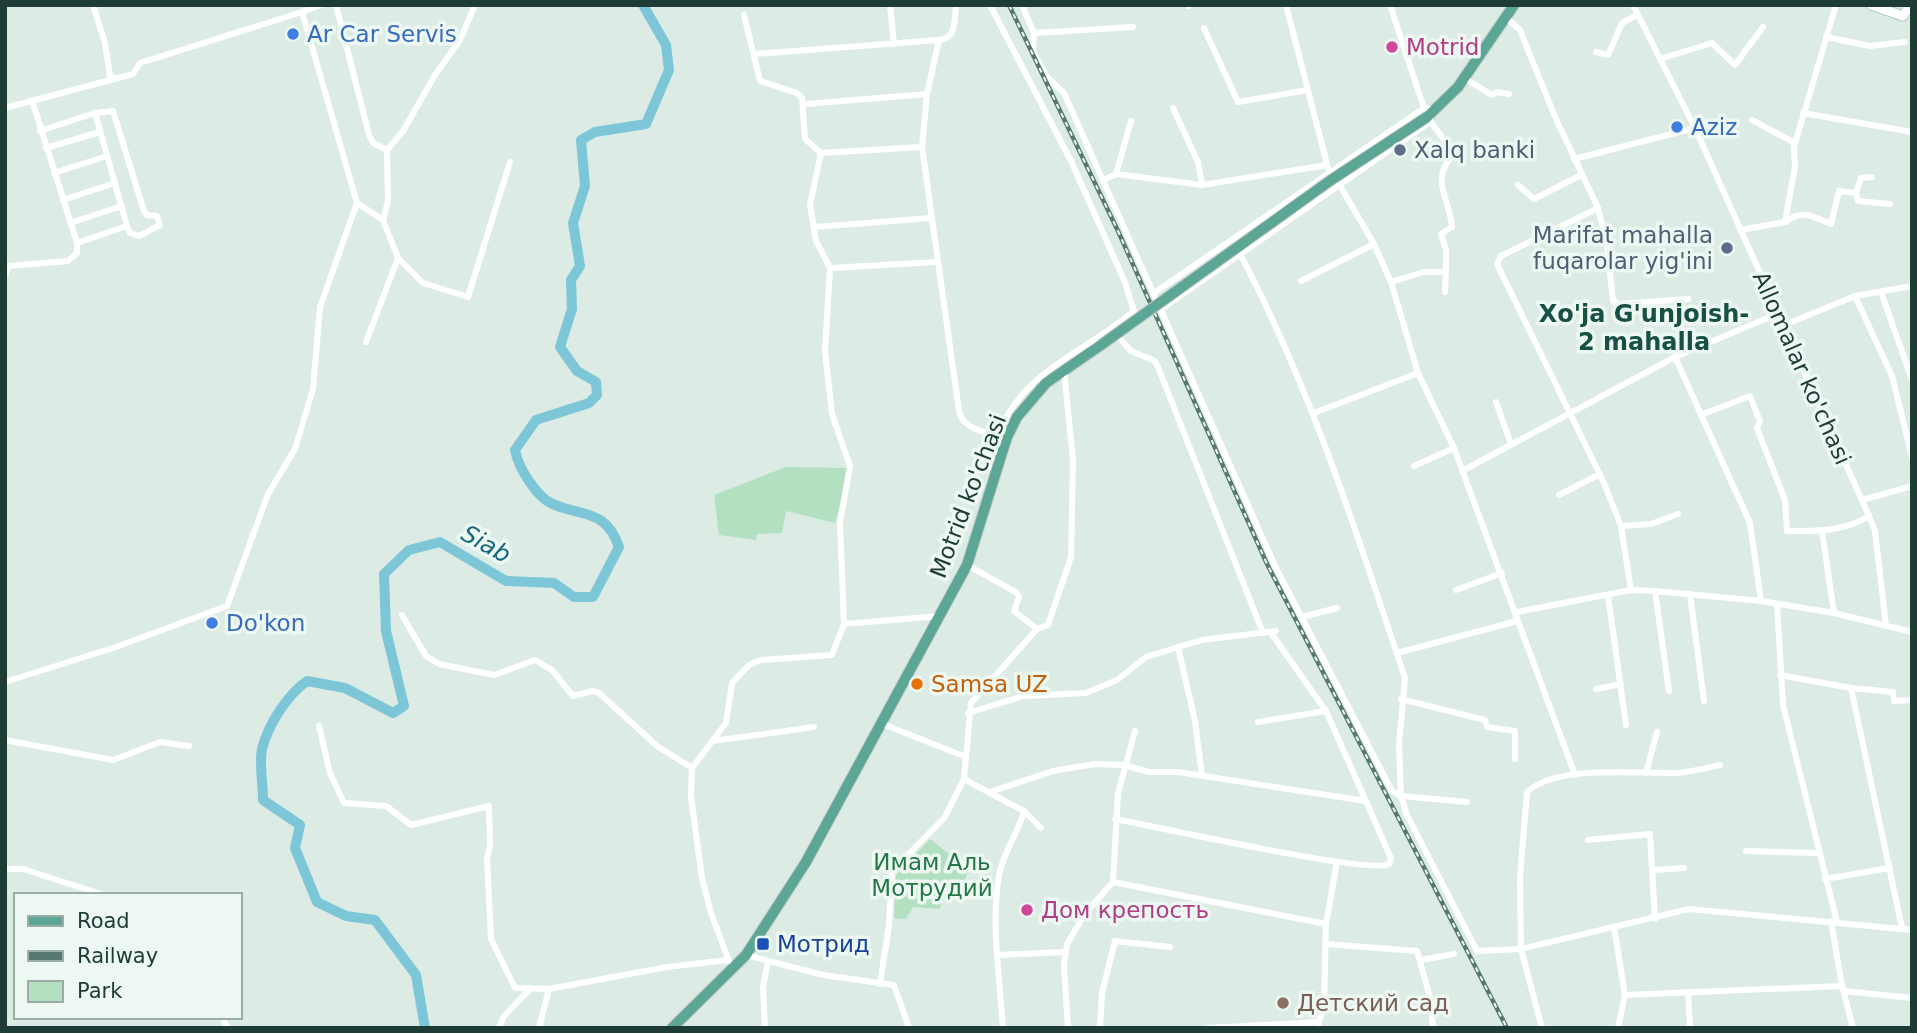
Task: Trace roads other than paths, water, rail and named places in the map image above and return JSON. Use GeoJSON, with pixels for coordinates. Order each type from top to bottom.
{"type":"FeatureCollection","features":[{"type":"Feature","properties":{"kind":"main road","name":"Motrid ko'chasi"},"geometry":{"type":"LineString","coordinates":[[672,1028],[730,965],[746,955],[806,862],[967,565],[1003,436],[1031,399],[1064,371],[1429,114],[1464,78],[1514,5]]}},
{"type":"Feature","properties":{"kind":"street"},"geometry":{"type":"LineString","coordinates":[[93,5],[105,43],[110,76],[117,78]]}},
{"type":"Feature","properties":{"kind":"street"},"geometry":{"type":"LineString","coordinates":[[5,108],[133,74],[140,63],[320,5]]}},
{"type":"Feature","properties":{"kind":"street"},"geometry":{"type":"LineString","coordinates":[[336,5],[369,135],[373,144],[387,150]]}},
{"type":"Feature","properties":{"kind":"street"},"geometry":{"type":"LineString","coordinates":[[383,220],[388,201],[387,150],[403,131],[435,75],[460,40],[475,5]]}},
{"type":"Feature","properties":{"kind":"street"},"geometry":{"type":"LineString","coordinates":[[890,5],[894,44]]}},
{"type":"Feature","properties":{"kind":"street"},"geometry":{"type":"LineString","coordinates":[[754,54],[948,39],[952,34],[956,5]]}},
{"type":"Feature","properties":{"kind":"street"},"geometry":{"type":"LineString","coordinates":[[939,40],[927,94],[922,147],[961,419],[967,426],[1003,436],[1008,416],[1036,379],[1135,311],[1071,161],[990,5]]}},
{"type":"Feature","properties":{"kind":"street"},"geometry":{"type":"LineString","coordinates":[[1022,5],[1034,33],[1033,52],[1047,77],[1063,93],[1276,568],[1392,791],[1401,796],[1468,802]]}},
{"type":"Feature","properties":{"kind":"street"},"geometry":{"type":"LineString","coordinates":[[1286,5],[1327,164],[1374,244],[1391,282],[1418,373],[1454,448],[1517,612],[1517,621],[1575,775]]}},
{"type":"Feature","properties":{"kind":"street"},"geometry":{"type":"LineString","coordinates":[[1390,5],[1429,114],[1454,153],[1443,167],[1440,178],[1452,226],[1441,234],[1446,249],[1445,292]]}},
{"type":"Feature","properties":{"kind":"street","name":"Allomalar ko'chasi"},"geometry":{"type":"LineString","coordinates":[[1633,5],[1695,128],[1869,516],[1875,531],[1886,626]]}},
{"type":"Feature","properties":{"kind":"street"},"geometry":{"type":"LineString","coordinates":[[1785,222],[1795,167],[1795,144],[1836,5]]}},
{"type":"Feature","properties":{"kind":"street"},"geometry":{"type":"LineString","coordinates":[[1871,5],[1903,16],[1910,5]]}},
{"type":"Feature","properties":{"kind":"street"},"geometry":{"type":"LineString","coordinates":[[5,682],[116,647],[227,606],[268,494],[295,449],[313,389],[320,307],[356,203],[302,12]]}},
{"type":"Feature","properties":{"kind":"street"},"geometry":{"type":"LineString","coordinates":[[744,15],[763,84],[797,93],[805,104],[805,139],[821,153],[922,147]]}},
{"type":"Feature","properties":{"kind":"street"},"geometry":{"type":"LineString","coordinates":[[1596,52],[1608,55],[1622,23],[1637,15]]}},
{"type":"Feature","properties":{"kind":"street"},"geometry":{"type":"LineString","coordinates":[[1506,17],[1521,30],[1574,159],[1598,208],[1607,245],[1614,301],[1619,304],[1688,299]]}},
{"type":"Feature","properties":{"kind":"street"},"geometry":{"type":"LineString","coordinates":[[1034,33],[1133,27]]}},
{"type":"Feature","properties":{"kind":"street"},"geometry":{"type":"LineString","coordinates":[[1660,59],[1712,43],[1734,65],[1763,27]]}},
{"type":"Feature","properties":{"kind":"street"},"geometry":{"type":"LineString","coordinates":[[1204,28],[1238,102],[1308,90]]}},
{"type":"Feature","properties":{"kind":"street"},"geometry":{"type":"LineString","coordinates":[[1826,37],[1870,46],[1905,42]]}},
{"type":"Feature","properties":{"kind":"street"},"geometry":{"type":"LineString","coordinates":[[1464,78],[1492,95],[1497,92],[1509,94]]}},
{"type":"Feature","properties":{"kind":"street"},"geometry":{"type":"LineString","coordinates":[[805,104],[927,94]]}},
{"type":"Feature","properties":{"kind":"street"},"geometry":{"type":"LineString","coordinates":[[6,269],[72,260],[76,257],[77,243],[32,100]]}},
{"type":"Feature","properties":{"kind":"street"},"geometry":{"type":"LineString","coordinates":[[1173,108],[1198,162],[1202,185]]}},
{"type":"Feature","properties":{"kind":"street"},"geometry":{"type":"LineString","coordinates":[[40,131],[95,113],[113,111],[144,211],[147,215],[157,216],[160,225],[139,236],[130,233],[127,226],[95,113]]}},
{"type":"Feature","properties":{"kind":"street"},"geometry":{"type":"LineString","coordinates":[[1803,113],[1912,132]]}},
{"type":"Feature","properties":{"kind":"street"},"geometry":{"type":"LineString","coordinates":[[1752,120],[1795,144]]}},
{"type":"Feature","properties":{"kind":"street"},"geometry":{"type":"LineString","coordinates":[[1116,174],[1131,121]]}},
{"type":"Feature","properties":{"kind":"street"},"geometry":{"type":"LineString","coordinates":[[1574,159],[1695,128]]}},
{"type":"Feature","properties":{"kind":"street"},"geometry":{"type":"LineString","coordinates":[[46,148],[100,132]]}},
{"type":"Feature","properties":{"kind":"street"},"geometry":{"type":"LineString","coordinates":[[319,726],[330,773],[344,803],[386,806],[411,825],[489,806],[490,847],[486,858],[491,939],[514,988],[549,989],[667,967],[730,965],[702,878],[691,796],[692,768],[726,723],[735,677],[749,665],[761,660],[832,655],[838,647],[844,624],[840,522],[850,466],[832,414],[825,351],[830,268],[816,241],[810,205],[821,153]]}},
{"type":"Feature","properties":{"kind":"street"},"geometry":{"type":"LineString","coordinates":[[54,173],[107,156]]}},
{"type":"Feature","properties":{"kind":"street"},"geometry":{"type":"LineString","coordinates":[[356,203],[383,220],[398,258],[423,283],[468,297],[510,162]]}},
{"type":"Feature","properties":{"kind":"street"},"geometry":{"type":"LineString","coordinates":[[1103,180],[1116,174],[1202,185],[1327,164]]}},
{"type":"Feature","properties":{"kind":"street"},"geometry":{"type":"LineString","coordinates":[[1518,185],[1534,199],[1581,175]]}},
{"type":"Feature","properties":{"kind":"street"},"geometry":{"type":"LineString","coordinates":[[1872,177],[1861,178],[1856,193],[1858,201],[1890,204]]}},
{"type":"Feature","properties":{"kind":"street"},"geometry":{"type":"LineString","coordinates":[[1154,293],[1317,182],[1334,179]]}},
{"type":"Feature","properties":{"kind":"street"},"geometry":{"type":"LineString","coordinates":[[1160,310],[1238,251],[1324,196],[1334,179]]}},
{"type":"Feature","properties":{"kind":"street"},"geometry":{"type":"LineString","coordinates":[[1317,182],[1324,196]]}},
{"type":"Feature","properties":{"kind":"street"},"geometry":{"type":"LineString","coordinates":[[62,200],[116,183]]}},
{"type":"Feature","properties":{"kind":"street"},"geometry":{"type":"LineString","coordinates":[[1740,230],[1785,222],[1792,215],[1802,213],[1831,224],[1839,191],[1856,193]]}},
{"type":"Feature","properties":{"kind":"street"},"geometry":{"type":"LineString","coordinates":[[70,223],[122,206]]}},
{"type":"Feature","properties":{"kind":"street"},"geometry":{"type":"LineString","coordinates":[[1598,208],[1497,259],[1568,413],[1600,474],[1621,526],[1631,590]]}},
{"type":"Feature","properties":{"kind":"street"},"geometry":{"type":"LineString","coordinates":[[814,227],[931,218]]}},
{"type":"Feature","properties":{"kind":"street"},"geometry":{"type":"LineString","coordinates":[[77,243],[127,226]]}},
{"type":"Feature","properties":{"kind":"street"},"geometry":{"type":"LineString","coordinates":[[1301,281],[1374,244]]}},
{"type":"Feature","properties":{"kind":"street"},"geometry":{"type":"LineString","coordinates":[[1238,251],[1268,307],[1314,413],[1362,543],[1405,678],[1401,699],[1401,796],[1407,815],[1473,947],[1477,951],[1521,949],[1689,909],[1912,930]]}},
{"type":"Feature","properties":{"kind":"street"},"geometry":{"type":"LineString","coordinates":[[366,342],[398,258]]}},
{"type":"Feature","properties":{"kind":"street"},"geometry":{"type":"LineString","coordinates":[[830,268],[937,262]]}},
{"type":"Feature","properties":{"kind":"street"},"geometry":{"type":"LineString","coordinates":[[1391,282],[1424,272],[1446,272]]}},
{"type":"Feature","properties":{"kind":"street"},"geometry":{"type":"LineString","coordinates":[[1782,326],[1855,296],[1912,286]]}},
{"type":"Feature","properties":{"kind":"street"},"geometry":{"type":"LineString","coordinates":[[1881,292],[1912,380]]}},
{"type":"Feature","properties":{"kind":"street"},"geometry":{"type":"LineString","coordinates":[[1855,296],[1892,376],[1912,457]]}},
{"type":"Feature","properties":{"kind":"street"},"geometry":{"type":"LineString","coordinates":[[1462,471],[1675,357],[1777,314]]}},
{"type":"Feature","properties":{"kind":"street"},"geometry":{"type":"LineString","coordinates":[[1115,819],[1337,862],[1382,867],[1389,864],[1391,858],[1326,711],[1270,633],[1155,361],[1131,351],[1116,334]]}},
{"type":"Feature","properties":{"kind":"street"},"geometry":{"type":"LineString","coordinates":[[1675,357],[1750,523],[1761,601]]}},
{"type":"Feature","properties":{"kind":"street"},"geometry":{"type":"LineString","coordinates":[[880,984],[889,925],[892,871],[944,817],[964,779],[971,703],[1037,629],[1048,625],[1071,557],[1073,460],[1064,371]]}},
{"type":"Feature","properties":{"kind":"street"},"geometry":{"type":"LineString","coordinates":[[1314,413],[1418,373]]}},
{"type":"Feature","properties":{"kind":"street"},"geometry":{"type":"LineString","coordinates":[[1701,415],[1750,396],[1760,421],[1757,428],[1784,499],[1787,531],[1822,531],[1853,526],[1869,516]]}},
{"type":"Feature","properties":{"kind":"street"},"geometry":{"type":"LineString","coordinates":[[1496,402],[1511,444]]}},
{"type":"Feature","properties":{"kind":"street"},"geometry":{"type":"LineString","coordinates":[[1414,466],[1454,448]]}},
{"type":"Feature","properties":{"kind":"street"},"geometry":{"type":"LineString","coordinates":[[1559,495],[1600,474]]}},
{"type":"Feature","properties":{"kind":"street"},"geometry":{"type":"LineString","coordinates":[[1862,500],[1912,486]]}},
{"type":"Feature","properties":{"kind":"street"},"geometry":{"type":"LineString","coordinates":[[1621,526],[1651,524],[1678,514]]}},
{"type":"Feature","properties":{"kind":"street"},"geometry":{"type":"LineString","coordinates":[[1822,531],[1834,613]]}},
{"type":"Feature","properties":{"kind":"street"},"geometry":{"type":"LineString","coordinates":[[967,565],[1017,593],[1019,597],[1014,611],[1037,629]]}},
{"type":"Feature","properties":{"kind":"street"},"geometry":{"type":"LineString","coordinates":[[1456,590],[1502,573]]}},
{"type":"Feature","properties":{"kind":"street"},"geometry":{"type":"LineString","coordinates":[[1517,612],[1631,590],[1655,591],[1761,601],[1834,613],[1912,632]]}},
{"type":"Feature","properties":{"kind":"street"},"geometry":{"type":"LineString","coordinates":[[1655,591],[1669,691]]}},
{"type":"Feature","properties":{"kind":"street"},"geometry":{"type":"LineString","coordinates":[[1690,594],[1704,701]]}},
{"type":"Feature","properties":{"kind":"street"},"geometry":{"type":"LineString","coordinates":[[1608,596],[1626,725]]}},
{"type":"Feature","properties":{"kind":"street"},"geometry":{"type":"LineString","coordinates":[[1777,604],[1783,705],[1825,879],[1843,988],[1853,1028]]}},
{"type":"Feature","properties":{"kind":"street"},"geometry":{"type":"LineString","coordinates":[[1302,617],[1337,608]]}},
{"type":"Feature","properties":{"kind":"street"},"geometry":{"type":"LineString","coordinates":[[402,615],[426,656],[439,664],[494,675],[535,660],[552,670],[575,697],[593,691],[599,693],[657,746],[692,768]]}},
{"type":"Feature","properties":{"kind":"street"},"geometry":{"type":"LineString","coordinates":[[844,624],[940,617]]}},
{"type":"Feature","properties":{"kind":"street"},"geometry":{"type":"LineString","coordinates":[[1397,653],[1517,621]]}},
{"type":"Feature","properties":{"kind":"street"},"geometry":{"type":"LineString","coordinates":[[968,713],[1023,696],[1086,694],[1117,680],[1146,657],[1178,646],[1216,638],[1270,633]]}},
{"type":"Feature","properties":{"kind":"street"},"geometry":{"type":"LineString","coordinates":[[1178,646],[1195,721],[1202,775]]}},
{"type":"Feature","properties":{"kind":"street"},"geometry":{"type":"LineString","coordinates":[[1780,675],[1851,688],[1893,692],[1894,701],[1912,700]]}},
{"type":"Feature","properties":{"kind":"street"},"geometry":{"type":"LineString","coordinates":[[1595,689],[1621,684]]}},
{"type":"Feature","properties":{"kind":"street"},"geometry":{"type":"LineString","coordinates":[[1851,688],[1902,928]]}},
{"type":"Feature","properties":{"kind":"street"},"geometry":{"type":"LineString","coordinates":[[1401,699],[1485,720],[1487,727],[1515,731],[1515,759]]}},
{"type":"Feature","properties":{"kind":"street"},"geometry":{"type":"LineString","coordinates":[[1258,722],[1326,711]]}},
{"type":"Feature","properties":{"kind":"street"},"geometry":{"type":"LineString","coordinates":[[880,723],[966,757]]}},
{"type":"Feature","properties":{"kind":"street"},"geometry":{"type":"LineString","coordinates":[[713,741],[814,727]]}},
{"type":"Feature","properties":{"kind":"street"},"geometry":{"type":"LineString","coordinates":[[1068,1028],[1066,952],[1075,928],[1113,882],[1115,819],[1135,731]]}},
{"type":"Feature","properties":{"kind":"street"},"geometry":{"type":"LineString","coordinates":[[1646,773],[1657,732]]}},
{"type":"Feature","properties":{"kind":"street"},"geometry":{"type":"LineString","coordinates":[[5,740],[113,760],[160,742],[190,746]]}},
{"type":"Feature","properties":{"kind":"street"},"geometry":{"type":"LineString","coordinates":[[990,792],[1053,771],[1095,764],[1149,772],[1202,775],[1366,801]]}},
{"type":"Feature","properties":{"kind":"street"},"geometry":{"type":"LineString","coordinates":[[1542,1028],[1521,949],[1520,877],[1527,792],[1553,778],[1575,775],[1680,773],[1720,765]]}},
{"type":"Feature","properties":{"kind":"street"},"geometry":{"type":"LineString","coordinates":[[964,779],[1024,811],[1041,828]]}},
{"type":"Feature","properties":{"kind":"street"},"geometry":{"type":"LineString","coordinates":[[1003,1028],[998,955],[1000,872],[1024,811]]}},
{"type":"Feature","properties":{"kind":"street"},"geometry":{"type":"LineString","coordinates":[[1588,840],[1650,834],[1655,919]]}},
{"type":"Feature","properties":{"kind":"street"},"geometry":{"type":"LineString","coordinates":[[1746,850],[1819,853]]}},
{"type":"Feature","properties":{"kind":"street"},"geometry":{"type":"LineString","coordinates":[[1208,1028],[1318,1025],[1324,1007],[1325,924],[1337,862]]}},
{"type":"Feature","properties":{"kind":"street"},"geometry":{"type":"LineString","coordinates":[[1654,870],[1684,868]]}},
{"type":"Feature","properties":{"kind":"street"},"geometry":{"type":"LineString","coordinates":[[1825,879],[1890,868]]}},
{"type":"Feature","properties":{"kind":"street"},"geometry":{"type":"LineString","coordinates":[[5,869],[23,869],[98,893]]}},
{"type":"Feature","properties":{"kind":"street"},"geometry":{"type":"LineString","coordinates":[[1113,882],[1325,924]]}},
{"type":"Feature","properties":{"kind":"street"},"geometry":{"type":"LineString","coordinates":[[1614,928],[1625,995],[1618,1028]]}},
{"type":"Feature","properties":{"kind":"street"},"geometry":{"type":"LineString","coordinates":[[1100,1028],[1102,993],[1115,941],[1170,947]]}},
{"type":"Feature","properties":{"kind":"street"},"geometry":{"type":"LineString","coordinates":[[1325,944],[1418,951],[1432,1001],[1433,1028]]}},
{"type":"Feature","properties":{"kind":"street"},"geometry":{"type":"LineString","coordinates":[[998,955],[1066,952]]}},
{"type":"Feature","properties":{"kind":"street"},"geometry":{"type":"LineString","coordinates":[[1421,960],[1454,954]]}},
{"type":"Feature","properties":{"kind":"street"},"geometry":{"type":"LineString","coordinates":[[746,955],[823,975],[894,985],[909,1028]]}},
{"type":"Feature","properties":{"kind":"street"},"geometry":{"type":"LineString","coordinates":[[765,1028],[763,987],[768,961]]}},
{"type":"Feature","properties":{"kind":"street"},"geometry":{"type":"LineString","coordinates":[[1625,995],[1843,988],[1912,998]]}},
{"type":"Feature","properties":{"kind":"street"},"geometry":{"type":"LineString","coordinates":[[499,1028],[504,1016],[530,989]]}},
{"type":"Feature","properties":{"kind":"street"},"geometry":{"type":"LineString","coordinates":[[539,1028],[549,989]]}},
{"type":"Feature","properties":{"kind":"street"},"geometry":{"type":"LineString","coordinates":[[1688,992],[1690,1028]]}},
{"type":"Feature","properties":{"kind":"waterway","name":"Siab"},"geometry":{"type":"LineString","coordinates":[[425,1028],[416,975],[375,920],[346,916],[317,902],[295,848],[300,825],[263,800],[262,749],[279,711],[307,681],[345,688],[393,713],[404,706],[386,631],[384,574],[409,550],[440,542],[506,581],[554,583],[574,597],[593,597],[619,547],[614,535],[601,521],[548,502],[524,473],[515,450],[536,420],[589,403],[597,395],[596,382],[577,371],[560,347],[572,309],[571,280],[580,266],[573,223],[585,186],[581,140],[595,132],[646,124],[669,70],[666,45],[643,5]]}},
{"type":"Feature","properties":{"kind":"railway"},"geometry":{"type":"LineString","coordinates":[[1009,5],[1118,231],[1267,564],[1507,1028]]}},
{"type":"Feature","properties":{"kind":"place","name":"Ar Car Servis"},"geometry":{"type":"Point","coordinates":[293,34]}},
{"type":"Feature","properties":{"kind":"place","name":"Motrid"},"geometry":{"type":"Point","coordinates":[1392,47]}},
{"type":"Feature","properties":{"kind":"place","name":"Aziz"},"geometry":{"type":"Point","coordinates":[1677,127]}},
{"type":"Feature","properties":{"kind":"place","name":"Xalq banki"},"geometry":{"type":"Point","coordinates":[1400,150]}},
{"type":"Feature","properties":{"kind":"place","name":"Marifat mahalla fuqarolar yig'ini"},"geometry":{"type":"Point","coordinates":[1727,248]}},
{"type":"Feature","properties":{"kind":"place","name":"Do'kon"},"geometry":{"type":"Point","coordinates":[212,623]}},
{"type":"Feature","properties":{"kind":"place","name":"Samsa UZ"},"geometry":{"type":"Point","coordinates":[917,684]}},
{"type":"Feature","properties":{"kind":"place","name":"Дом крепость"},"geometry":{"type":"Point","coordinates":[1027,910]}},
{"type":"Feature","properties":{"kind":"place","name":"Мотрид"},"geometry":{"type":"Point","coordinates":[763,944]}},
{"type":"Feature","properties":{"kind":"place","name":"Детский сад"},"geometry":{"type":"Point","coordinates":[1283,1003]}},
{"type":"Feature","properties":{"kind":"district","name":"Xo'ja G'unjoish- 2 mahalla"},"geometry":{"type":"Point","coordinates":[1644,328]}},
{"type":"Feature","properties":{"kind":"park label","name":"Имам Аль Мотрудий"},"geometry":{"type":"Point","coordinates":[932,875]}}]}
